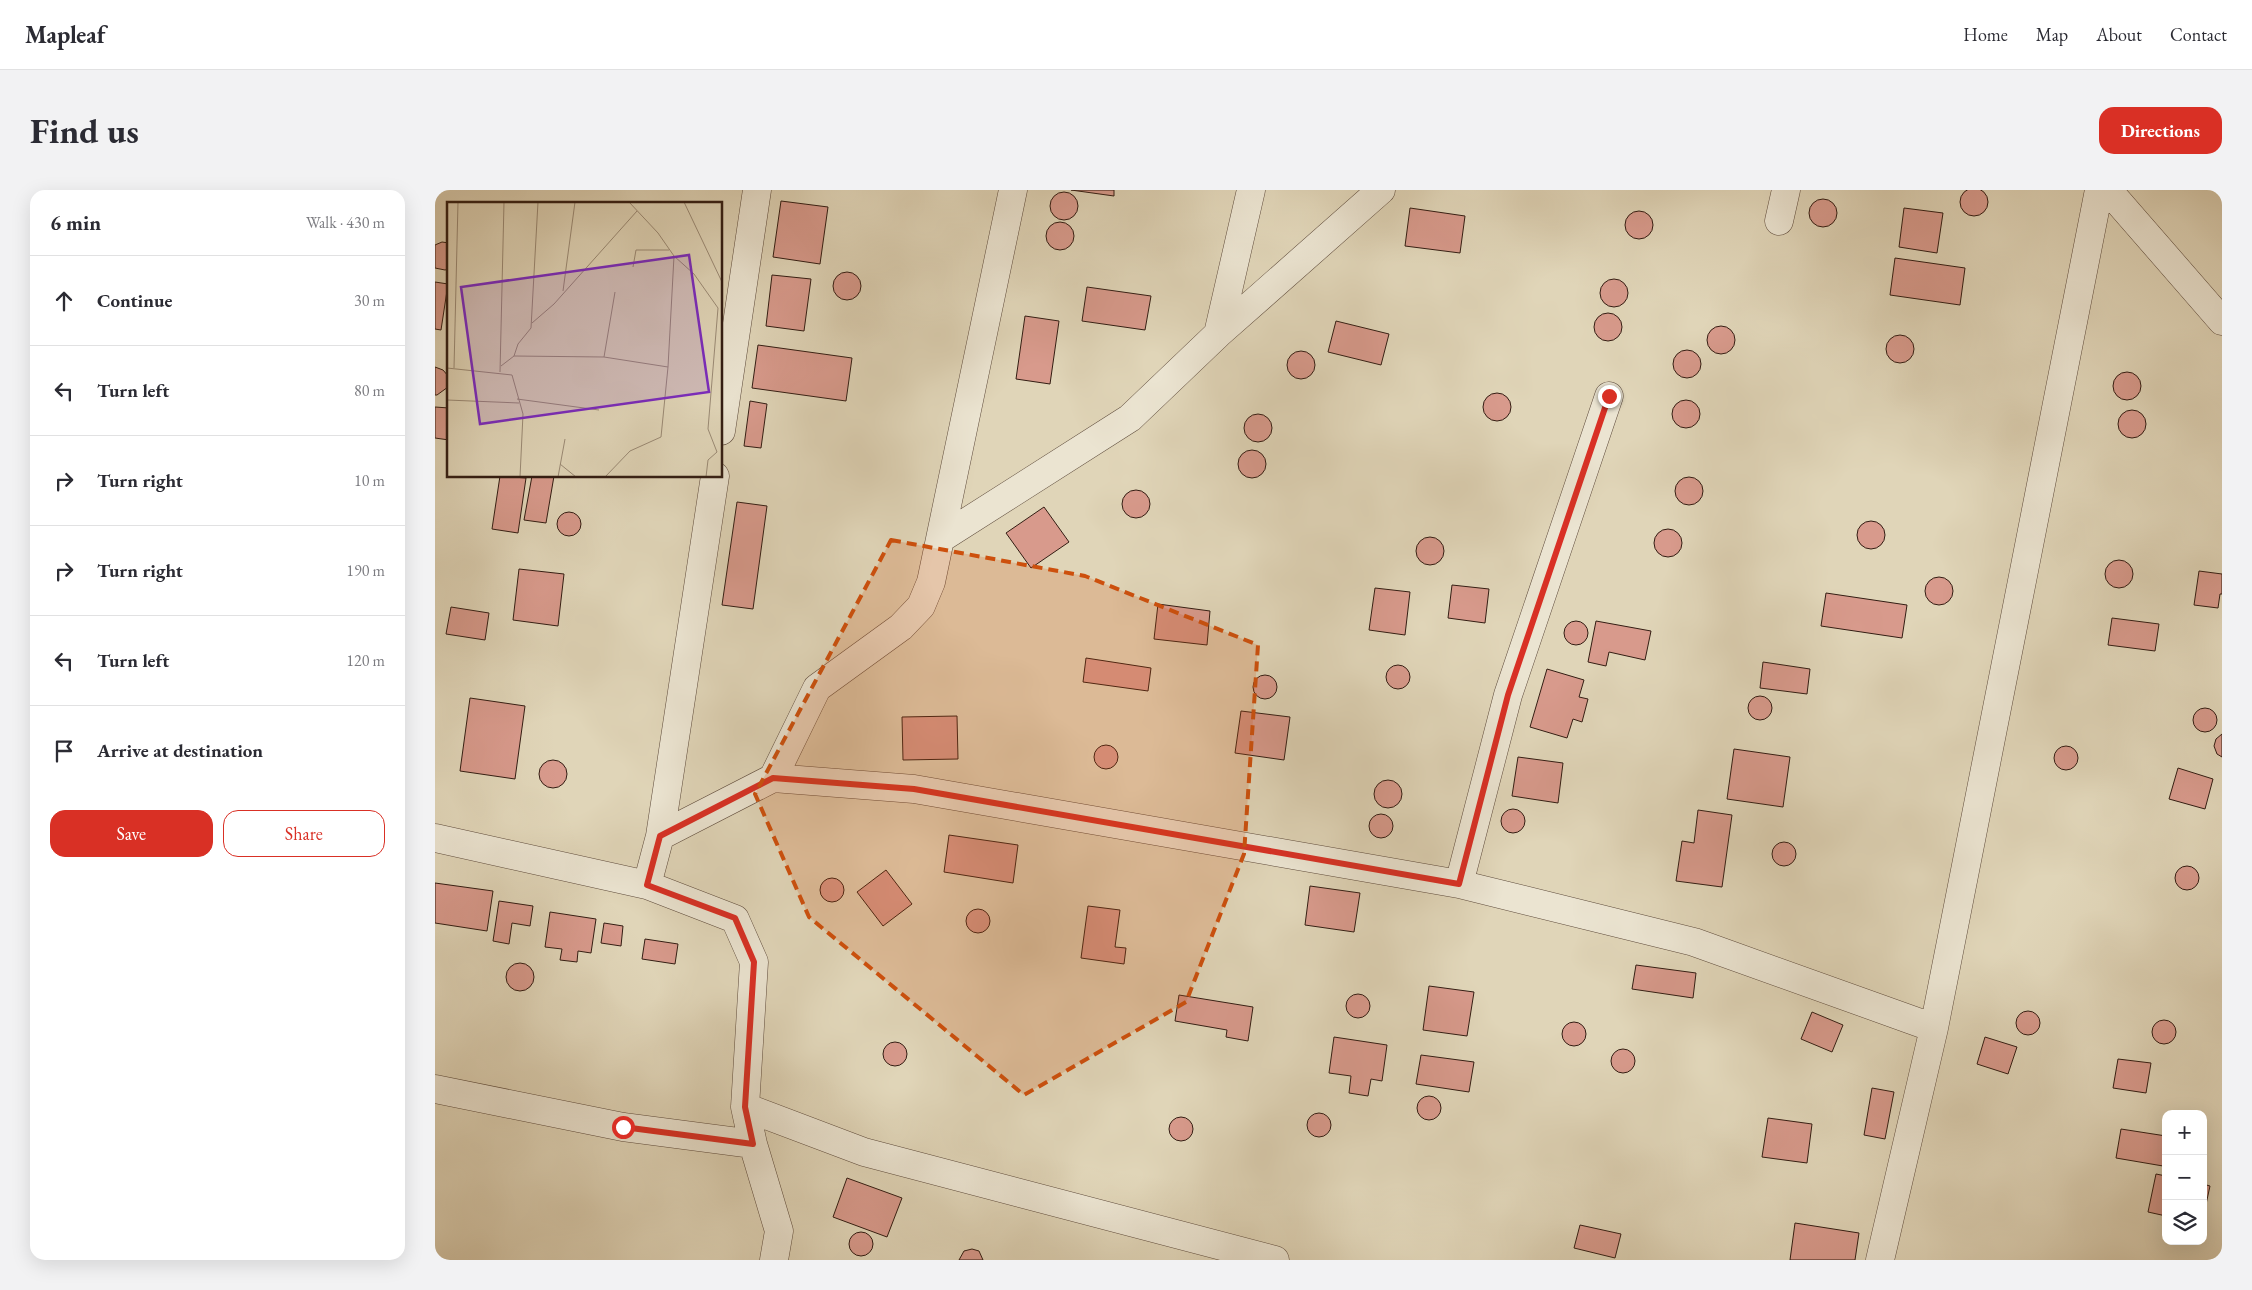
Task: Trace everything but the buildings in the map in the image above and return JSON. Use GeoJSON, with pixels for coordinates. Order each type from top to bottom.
{"type":"FeatureCollection","features":[{"type":"Feature","properties":{"kind":"street"},"geometry":{"type":"LineString","coordinates":[[723,418],[757,190]]}},
{"type":"Feature","properties":{"kind":"street"},"geometry":{"type":"LineString","coordinates":[[773,778],[817,688],[901,628],[921,606],[931,582],[1013,190]]}},
{"type":"Feature","properties":{"kind":"street"},"geometry":{"type":"LineString","coordinates":[[1218,334],[1251,190]]}},
{"type":"Feature","properties":{"kind":"street"},"geometry":{"type":"LineString","coordinates":[[940,539],[1130,418],[1218,334],[1381,190]]}},
{"type":"Feature","properties":{"kind":"street"},"geometry":{"type":"LineString","coordinates":[[1779,221],[1786,190]]}},
{"type":"Feature","properties":{"kind":"street"},"geometry":{"type":"LineString","coordinates":[[1880,1260],[1934,1028],[2099,190]]}},
{"type":"Feature","properties":{"kind":"street"},"geometry":{"type":"LineString","coordinates":[[2108,190],[2222,321]]}},
{"type":"Feature","properties":{"kind":"street"},"geometry":{"type":"LineString","coordinates":[[1459,884],[1508,695],[1609,396]]}},
{"type":"Feature","properties":{"kind":"street"},"geometry":{"type":"LineString","coordinates":[[647,885],[660,836],[715,478]]}},
{"type":"Feature","properties":{"kind":"street"},"geometry":{"type":"LineString","coordinates":[[660,836],[773,778],[914,789],[1459,884],[1694,942],[1934,1028]]}},
{"type":"Feature","properties":{"kind":"street"},"geometry":{"type":"LineString","coordinates":[[435,838],[647,885],[735,918],[754,962],[745,1107],[753,1144],[779,1231],[774,1260]]}},
{"type":"Feature","properties":{"kind":"street"},"geometry":{"type":"LineString","coordinates":[[435,1089],[623,1127],[753,1144]]}},
{"type":"Feature","properties":{"kind":"street"},"geometry":{"type":"LineString","coordinates":[[745,1107],[864,1152],[1275,1260]]}},
{"type":"Feature","properties":{"kind":"highlighted area"},"geometry":{"type":"Polygon","coordinates":[[[891,540],[1085,576],[1258,645],[1244,854],[1186,1002],[1024,1095],[809,917],[755,794],[891,540]]]}},
{"type":"Feature","properties":{"kind":"route"},"geometry":{"type":"LineString","coordinates":[[623,1127],[753,1144],[745,1107],[754,962],[735,918],[647,885],[660,836],[773,778],[914,789],[1459,884],[1508,695],[1609,396]]}}]}
